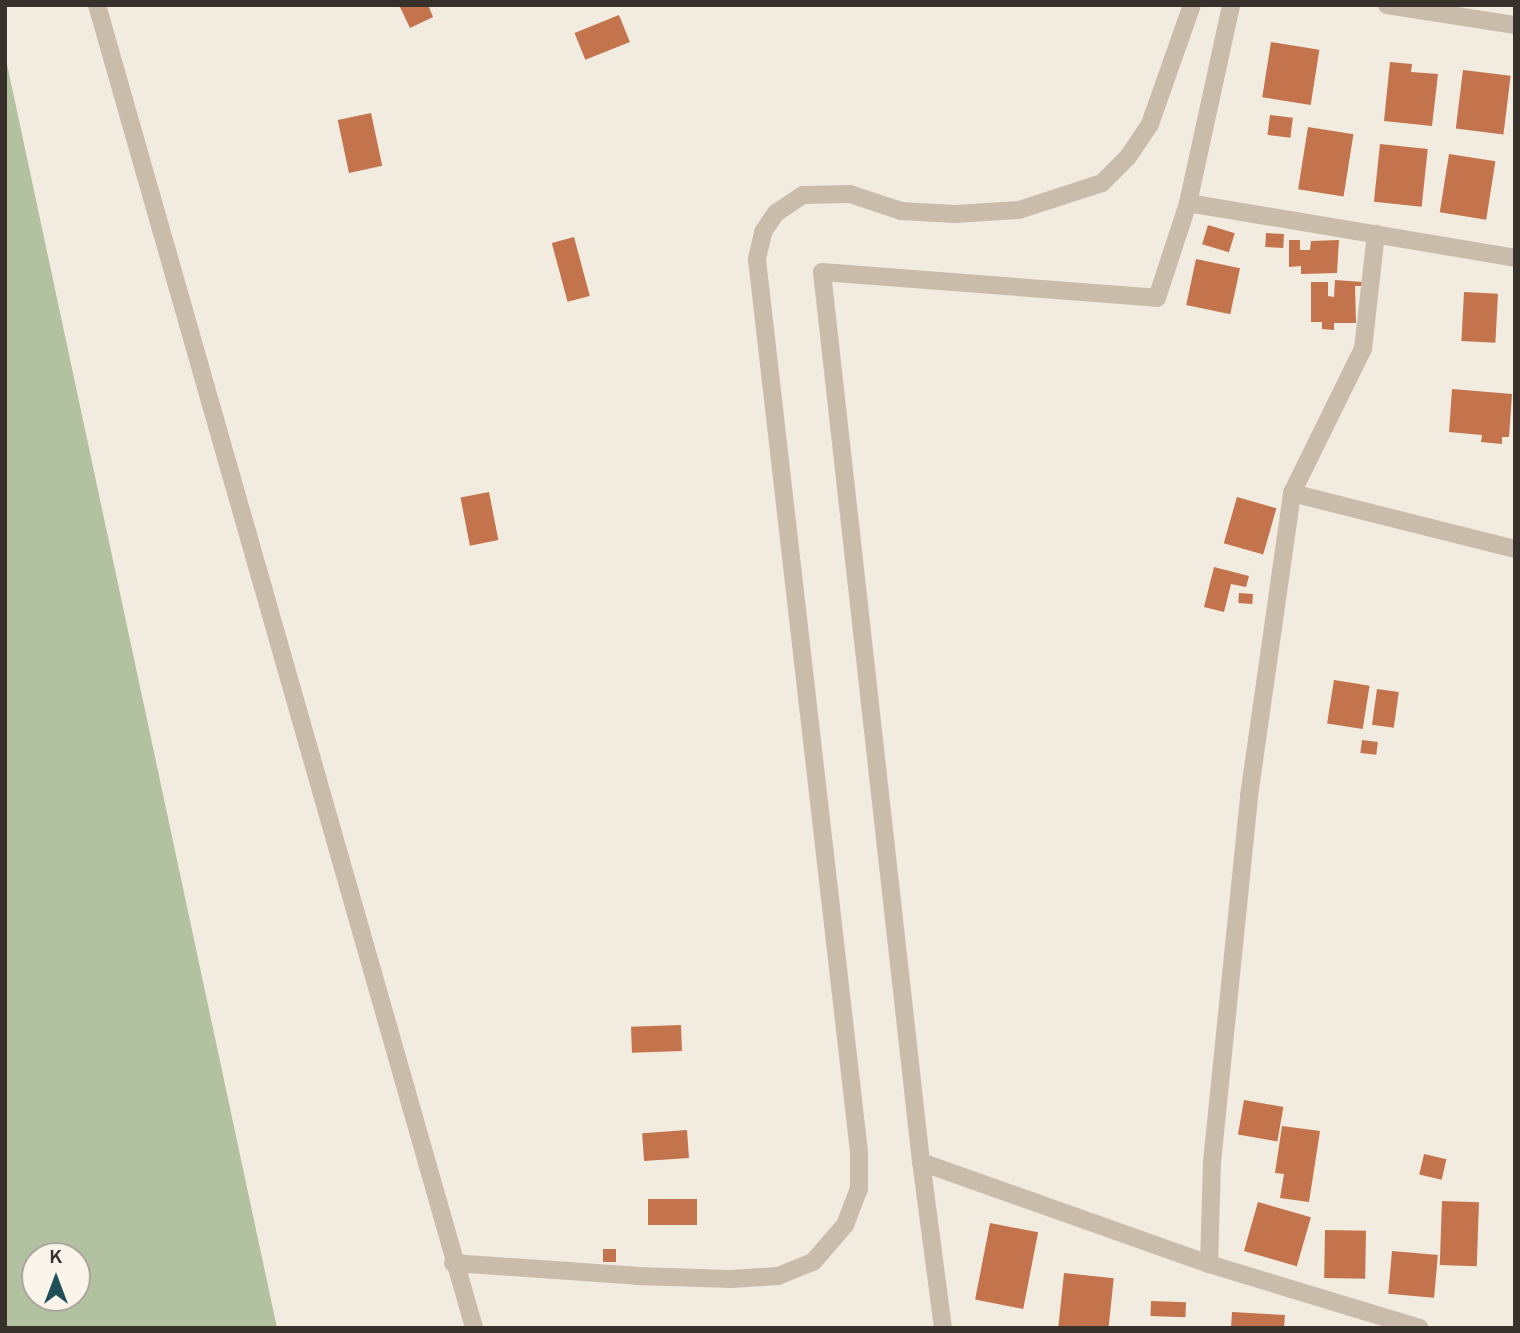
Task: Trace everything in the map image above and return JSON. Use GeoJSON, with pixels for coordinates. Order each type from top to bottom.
{"type":"FeatureCollection","features":[{"type":"Feature","properties":{"kind":"street"},"geometry":{"type":"LineString","coordinates":[[97,5],[453,1263],[474,1328]]}},
{"type":"Feature","properties":{"kind":"street"},"geometry":{"type":"LineString","coordinates":[[453,1263],[637,1276],[731,1279],[778,1276],[813,1262],[845,1226],[859,1188],[859,1152],[757,259],[763,232],[776,213],[803,195],[850,194],[901,211],[955,214],[1019,210],[1102,183],[1128,157],[1150,124],[1192,5]]}},
{"type":"Feature","properties":{"kind":"street"},"geometry":{"type":"LineString","coordinates":[[943,1328],[921,1162],[822,272],[1157,298],[1188,203],[1231,5]]}},
{"type":"Feature","properties":{"kind":"street"},"geometry":{"type":"LineString","coordinates":[[1387,5],[1515,25]]}},
{"type":"Feature","properties":{"kind":"street"},"geometry":{"type":"LineString","coordinates":[[1188,203],[1515,258]]}},
{"type":"Feature","properties":{"kind":"street"},"geometry":{"type":"LineString","coordinates":[[1209,1264],[1212,1162],[1248,796],[1292,493],[1363,349],[1376,234]]}},
{"type":"Feature","properties":{"kind":"street"},"geometry":{"type":"LineString","coordinates":[[1292,493],[1515,549]]}},
{"type":"Feature","properties":{"kind":"street"},"geometry":{"type":"LineString","coordinates":[[921,1162],[1209,1264],[1420,1328]]}},
{"type":"Feature","properties":{"kind":"green space"},"geometry":{"type":"Polygon","coordinates":[[[5,55],[277,1328],[5,1328],[5,55]]]}},
{"type":"Feature","properties":{"kind":"building"},"geometry":{"type":"Polygon","coordinates":[[[399,5],[428,5],[433,17],[410,28],[399,5]]]}},
{"type":"Feature","properties":{"kind":"building"},"geometry":{"type":"Polygon","coordinates":[[[619,15],[630,42],[585,60],[574,33],[619,15]]]}},
{"type":"Feature","properties":{"kind":"building"},"geometry":{"type":"Polygon","coordinates":[[[1271,42],[1319,50],[1311,105],[1262,97],[1271,42]]]}},
{"type":"Feature","properties":{"kind":"building"},"geometry":{"type":"Polygon","coordinates":[[[1390,62],[1412,64],[1411,72],[1438,74],[1432,126],[1384,121],[1390,62]]]}},
{"type":"Feature","properties":{"kind":"building"},"geometry":{"type":"Polygon","coordinates":[[[1463,70],[1511,76],[1503,134],[1456,129],[1463,70]]]}},
{"type":"Feature","properties":{"kind":"building"},"geometry":{"type":"Polygon","coordinates":[[[371,113],[382,166],[349,173],[338,120],[371,113]]]}},
{"type":"Feature","properties":{"kind":"building"},"geometry":{"type":"Polygon","coordinates":[[[1270,115],[1293,118],[1290,138],[1268,135],[1270,115]]]}},
{"type":"Feature","properties":{"kind":"building"},"geometry":{"type":"Polygon","coordinates":[[[1308,127],[1353,134],[1344,196],[1298,189],[1308,127]]]}},
{"type":"Feature","properties":{"kind":"building"},"geometry":{"type":"Polygon","coordinates":[[[1380,144],[1428,149],[1422,207],[1374,202],[1380,144]]]}},
{"type":"Feature","properties":{"kind":"building"},"geometry":{"type":"Polygon","coordinates":[[[1449,154],[1495,161],[1486,220],[1440,212],[1449,154]]]}},
{"type":"Feature","properties":{"kind":"building"},"geometry":{"type":"Polygon","coordinates":[[[1208,225],[1235,233],[1229,252],[1202,244],[1208,225]]]}},
{"type":"Feature","properties":{"kind":"building"},"geometry":{"type":"Polygon","coordinates":[[[1266,233],[1284,234],[1283,248],[1265,247],[1266,233]]]}},
{"type":"Feature","properties":{"kind":"building"},"geometry":{"type":"Polygon","coordinates":[[[574,237],[590,296],[568,302],[552,243],[574,237]]]}},
{"type":"Feature","properties":{"kind":"building"},"geometry":{"type":"Polygon","coordinates":[[[1289,240],[1300,240],[1300,250],[1310,250],[1311,241],[1339,240],[1337,273],[1301,274],[1301,266],[1289,267],[1289,240]]]}},
{"type":"Feature","properties":{"kind":"building"},"geometry":{"type":"Polygon","coordinates":[[[1196,259],[1240,268],[1230,314],[1186,305],[1196,259]]]}},
{"type":"Feature","properties":{"kind":"building"},"geometry":{"type":"Polygon","coordinates":[[[1335,280],[1362,282],[1362,286],[1355,286],[1356,323],[1334,323],[1334,330],[1322,329],[1322,322],[1311,322],[1311,282],[1328,282],[1328,296],[1334,297],[1335,280]]]}},
{"type":"Feature","properties":{"kind":"building"},"geometry":{"type":"Polygon","coordinates":[[[1464,292],[1498,294],[1495,343],[1461,341],[1464,292]]]}},
{"type":"Feature","properties":{"kind":"building"},"geometry":{"type":"Polygon","coordinates":[[[1452,389],[1512,394],[1509,437],[1502,437],[1502,444],[1481,442],[1482,435],[1449,432],[1452,389]]]}},
{"type":"Feature","properties":{"kind":"building"},"geometry":{"type":"Polygon","coordinates":[[[489,492],[498,540],[470,546],[461,498],[489,492]]]}},
{"type":"Feature","properties":{"kind":"building"},"geometry":{"type":"Polygon","coordinates":[[[1237,497],[1276,508],[1263,554],[1224,543],[1237,497]]]}},
{"type":"Feature","properties":{"kind":"building"},"geometry":{"type":"Polygon","coordinates":[[[1214,567],[1249,576],[1246,587],[1231,584],[1224,612],[1204,607],[1214,567]]]}},
{"type":"Feature","properties":{"kind":"building"},"geometry":{"type":"Polygon","coordinates":[[[1239,593],[1253,594],[1252,604],[1238,603],[1239,593]]]}},
{"type":"Feature","properties":{"kind":"building"},"geometry":{"type":"Polygon","coordinates":[[[1334,680],[1370,686],[1363,729],[1327,723],[1334,680]]]}},
{"type":"Feature","properties":{"kind":"building"},"geometry":{"type":"Polygon","coordinates":[[[1377,689],[1399,692],[1394,728],[1372,725],[1377,689]]]}},
{"type":"Feature","properties":{"kind":"building"},"geometry":{"type":"Polygon","coordinates":[[[1362,740],[1378,742],[1376,755],[1360,753],[1362,740]]]}},
{"type":"Feature","properties":{"kind":"building"},"geometry":{"type":"Polygon","coordinates":[[[681,1025],[682,1051],[632,1053],[631,1027],[681,1025]]]}},
{"type":"Feature","properties":{"kind":"building"},"geometry":{"type":"Polygon","coordinates":[[[1244,1100],[1283,1107],[1277,1141],[1238,1134],[1244,1100]]]}},
{"type":"Feature","properties":{"kind":"building"},"geometry":{"type":"Polygon","coordinates":[[[1282,1126],[1320,1131],[1309,1202],[1280,1198],[1284,1174],[1275,1173],[1282,1126]]]}},
{"type":"Feature","properties":{"kind":"building"},"geometry":{"type":"Polygon","coordinates":[[[687,1130],[689,1158],[644,1161],[642,1133],[687,1130]]]}},
{"type":"Feature","properties":{"kind":"building"},"geometry":{"type":"Polygon","coordinates":[[[1424,1154],[1446,1159],[1442,1180],[1419,1174],[1424,1154]]]}},
{"type":"Feature","properties":{"kind":"building"},"geometry":{"type":"Polygon","coordinates":[[[648,1199],[697,1199],[697,1225],[648,1225],[648,1199]]]}},
{"type":"Feature","properties":{"kind":"building"},"geometry":{"type":"Polygon","coordinates":[[[1442,1201],[1479,1202],[1477,1266],[1440,1265],[1442,1201]]]}},
{"type":"Feature","properties":{"kind":"building"},"geometry":{"type":"Polygon","coordinates":[[[1258,1202],[1311,1217],[1297,1266],[1244,1251],[1258,1202]]]}},
{"type":"Feature","properties":{"kind":"building"},"geometry":{"type":"Polygon","coordinates":[[[990,1223],[1038,1232],[1023,1309],[975,1300],[990,1223]]]}},
{"type":"Feature","properties":{"kind":"building"},"geometry":{"type":"Polygon","coordinates":[[[1325,1230],[1366,1231],[1365,1279],[1324,1278],[1325,1230]]]}},
{"type":"Feature","properties":{"kind":"building"},"geometry":{"type":"Polygon","coordinates":[[[603,1249],[616,1249],[616,1262],[603,1262],[603,1249]]]}},
{"type":"Feature","properties":{"kind":"building"},"geometry":{"type":"Polygon","coordinates":[[[1392,1251],[1438,1255],[1434,1298],[1388,1294],[1392,1251]]]}},
{"type":"Feature","properties":{"kind":"building"},"geometry":{"type":"Polygon","coordinates":[[[1064,1273],[1114,1278],[1108,1328],[1058,1328],[1064,1273]]]}},
{"type":"Feature","properties":{"kind":"building"},"geometry":{"type":"Polygon","coordinates":[[[1151,1301],[1186,1302],[1185,1317],[1150,1316],[1151,1301]]]}},
{"type":"Feature","properties":{"kind":"building"},"geometry":{"type":"Polygon","coordinates":[[[1232,1312],[1285,1315],[1284,1328],[1231,1328],[1232,1312]]]}}]}
